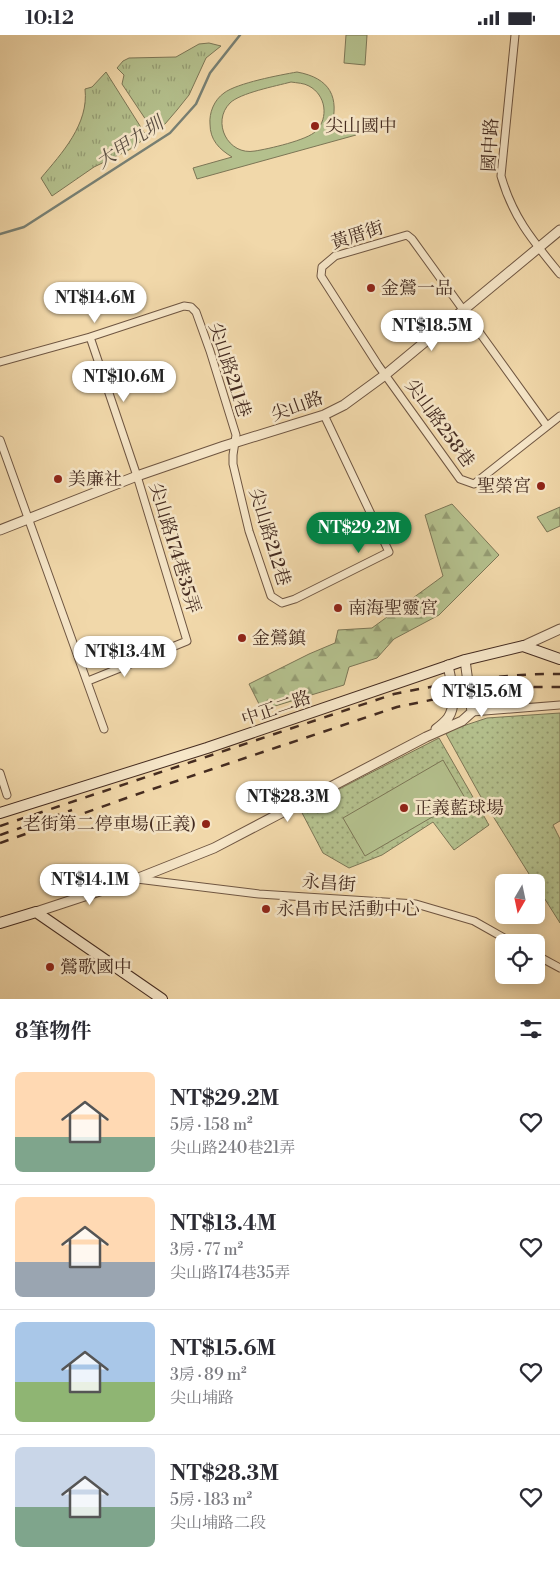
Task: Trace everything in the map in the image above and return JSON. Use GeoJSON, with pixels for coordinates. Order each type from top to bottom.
{"type":"FeatureCollection","features":[{"type":"Feature","properties":{"kind":"main road"},"geometry":{"type":"LineString","coordinates":[[523,646],[560,659]]}},
{"type":"Feature","properties":{"kind":"main road","name":"中正二路"},"geometry":{"type":"LineString","coordinates":[[0,813],[207,748],[448,665],[523,646]]}},
{"type":"Feature","properties":{"kind":"main road"},"geometry":{"type":"LineString","coordinates":[[0,923],[36,912],[162,999]]}},
{"type":"Feature","properties":{"kind":"street","name":"國中路"},"geometry":{"type":"LineString","coordinates":[[515,35],[501,177],[507,197],[516,216],[538,248],[560,274]]}},
{"type":"Feature","properties":{"kind":"street","name":"尖山路"},"geometry":{"type":"LineString","coordinates":[[0,530],[137,477],[324,415],[344,405],[386,375],[560,230]]}},
{"type":"Feature","properties":{"kind":"street","name":"黃厝街"},"geometry":{"type":"LineString","coordinates":[[386,375],[351,325],[321,276],[322,267],[327,261],[335,256],[407,235],[412,239],[463,310]]}},
{"type":"Feature","properties":{"kind":"street","name":"尖山路211巷"},"geometry":{"type":"LineString","coordinates":[[90,337],[184,306],[190,307],[196,312],[210,351],[236,435],[234,444]]}},
{"type":"Feature","properties":{"kind":"street"},"geometry":{"type":"LineString","coordinates":[[463,310],[547,426],[560,416]]}},
{"type":"Feature","properties":{"kind":"street"},"geometry":{"type":"LineString","coordinates":[[0,362],[90,337],[137,477]]}},
{"type":"Feature","properties":{"kind":"street","name":"尖山路258巷"},"geometry":{"type":"LineString","coordinates":[[386,375],[460,479],[474,484],[547,426]]}},
{"type":"Feature","properties":{"kind":"street","name":"尖山路212巷"},"geometry":{"type":"LineString","coordinates":[[234,444],[234,465],[249,531],[271,596],[282,603],[295,599],[337,576],[389,552],[324,415]]}},
{"type":"Feature","properties":{"kind":"street"},"geometry":{"type":"LineString","coordinates":[[0,440],[104,729]]}},
{"type":"Feature","properties":{"kind":"street","name":"尖山路174巷35弄"},"geometry":{"type":"LineString","coordinates":[[88,681],[187,641],[137,477]]}},
{"type":"Feature","properties":{"kind":"street","name":"中正二路"},"geometry":{"type":"LineString","coordinates":[[523,646],[560,629]]}},
{"type":"Feature","properties":{"kind":"street"},"geometry":{"type":"LineString","coordinates":[[465,660],[472,712]]}},
{"type":"Feature","properties":{"kind":"street"},"geometry":{"type":"LineString","coordinates":[[426,737],[447,719],[453,707],[453,694],[448,665]]}},
{"type":"Feature","properties":{"kind":"street"},"geometry":{"type":"LineString","coordinates":[[36,912],[136,879],[214,848],[426,737],[462,721],[472,712],[560,705]]}},
{"type":"Feature","properties":{"kind":"street"},"geometry":{"type":"LineString","coordinates":[[0,773],[7,795]]}},
{"type":"Feature","properties":{"kind":"street","name":"永昌街"},"geometry":{"type":"LineString","coordinates":[[136,879],[260,894],[416,904],[474,921],[497,934]]}},
{"type":"Feature","properties":{"kind":"street"},"geometry":{"type":"LineString","coordinates":[[545,960],[560,969]]}},
{"type":"Feature","properties":{"kind":"green space"},"geometry":{"type":"Polygon","coordinates":[[[346,35],[367,35],[365,65],[344,63],[346,35]]]}},
{"type":"Feature","properties":{"kind":"green space"},"geometry":{"type":"Polygon","coordinates":[[[209,43],[221,46],[206,58],[189,95],[165,124],[154,132],[122,84],[124,75],[117,68],[123,61],[129,58],[176,57],[199,44],[209,43]]]}},
{"type":"Feature","properties":{"kind":"green space"},"geometry":{"type":"Polygon","coordinates":[[[106,72],[147,137],[129,150],[94,167],[52,196],[41,178],[65,148],[78,126],[83,114],[85,89],[92,87],[106,72]]]}},
{"type":"Feature","properties":{"kind":"green space"},"geometry":{"type":"Polygon","coordinates":[[[297,72],[318,79],[330,91],[334,107],[331,128],[353,123],[356,135],[197,179],[193,168],[232,157],[219,147],[210,130],[210,115],[217,99],[230,89],[238,86],[297,72]],[[291,82],[250,93],[230,103],[222,119],[222,128],[230,143],[245,151],[255,151],[297,141],[316,131],[323,120],[324,113],[324,107],[319,95],[309,86],[291,82]]]}},
{"type":"Feature","properties":{"kind":"green space"},"geometry":{"type":"Polygon","coordinates":[[[452,504],[499,555],[439,615],[394,639],[377,658],[349,667],[344,685],[262,710],[249,684],[335,643],[338,630],[372,628],[443,576],[425,515],[452,504]]]}},
{"type":"Feature","properties":{"kind":"green space"},"geometry":{"type":"Polygon","coordinates":[[[560,507],[560,526],[547,532],[537,517],[560,507]]]}},
{"type":"Feature","properties":{"kind":"green space"},"geometry":{"type":"Polygon","coordinates":[[[560,713],[560,821],[553,825],[560,839],[560,923],[545,899],[545,874],[529,874],[481,797],[445,732],[487,718],[560,713]]]}},
{"type":"Feature","properties":{"kind":"green space"},"geometry":{"type":"Polygon","coordinates":[[[439,738],[489,825],[454,850],[433,822],[382,855],[349,868],[323,853],[300,809],[439,738]]]}},
{"type":"Feature","properties":{"kind":"green space","name":"正義藍球場"},"geometry":{"type":"Polygon","coordinates":[[[443,760],[465,798],[365,856],[343,818],[443,760]]]}},
{"type":"Feature","properties":{"kind":"waterway","name":"大甲九圳"},"geometry":{"type":"LineString","coordinates":[[0,234],[24,227],[170,133],[196,104],[210,73],[240,35]]}},
{"type":"Feature","properties":{"kind":"railway"},"geometry":{"type":"LineString","coordinates":[[0,826],[394,694],[497,677],[560,674]]}},
{"type":"Feature","properties":{"kind":"railway"},"geometry":{"type":"LineString","coordinates":[[0,843],[135,795],[397,707],[470,692],[523,687],[560,687]]}},
{"type":"Feature","properties":{"kind":"railway"},"geometry":{"type":"LineString","coordinates":[[0,835],[72,810]]}},
{"type":"Feature","properties":{"kind":"place","name":"尖山國中"},"geometry":{"type":"Point","coordinates":[315,126]}},
{"type":"Feature","properties":{"kind":"place","name":"金鶯一品"},"geometry":{"type":"Point","coordinates":[371,288]}},
{"type":"Feature","properties":{"kind":"place","name":"美廉社"},"geometry":{"type":"Point","coordinates":[58,479]}},
{"type":"Feature","properties":{"kind":"place","name":"聖榮宮"},"geometry":{"type":"Point","coordinates":[541,486]}},
{"type":"Feature","properties":{"kind":"place","name":"南海聖靈宮"},"geometry":{"type":"Point","coordinates":[338,608]}},
{"type":"Feature","properties":{"kind":"place","name":"金鶯鎮"},"geometry":{"type":"Point","coordinates":[242,638]}},
{"type":"Feature","properties":{"kind":"place","name":"正義藍球場"},"geometry":{"type":"Point","coordinates":[404,808]}},
{"type":"Feature","properties":{"kind":"place","name":"老街第二停車場(正義)"},"geometry":{"type":"Point","coordinates":[206,824]}},
{"type":"Feature","properties":{"kind":"place","name":"永昌市民活動中心"},"geometry":{"type":"Point","coordinates":[266,909]}},
{"type":"Feature","properties":{"kind":"place","name":"鶯歌國中"},"geometry":{"type":"Point","coordinates":[50,967]}}]}
